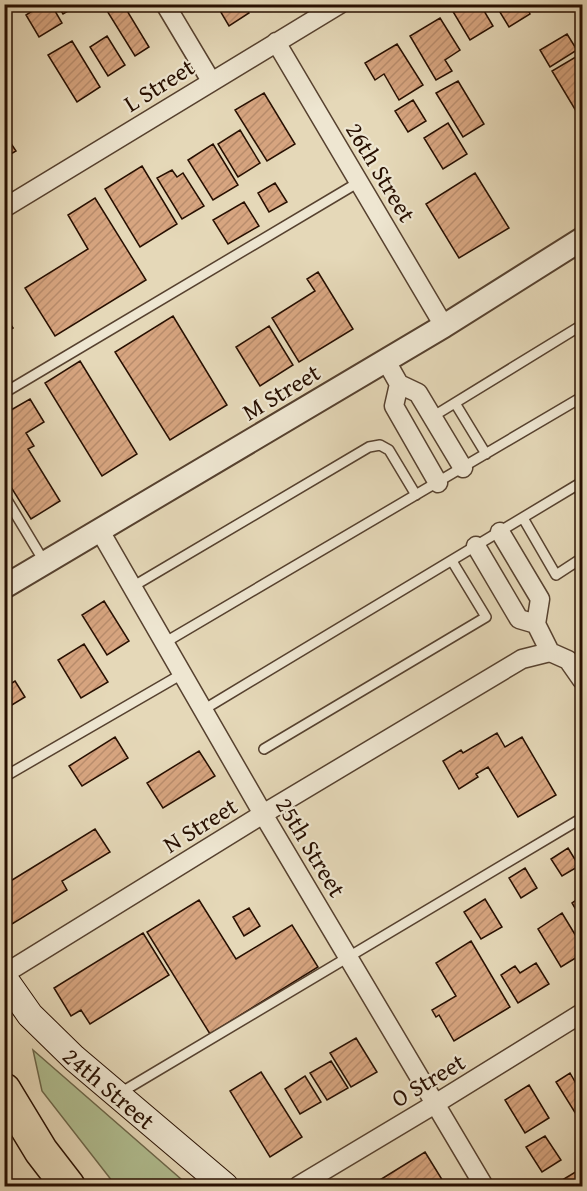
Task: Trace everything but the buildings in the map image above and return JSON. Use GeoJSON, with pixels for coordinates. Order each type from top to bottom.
{"type":"FeatureCollection","features":[{"type":"Feature","properties":{"kind":"highway"},"geometry":{"type":"LineString","coordinates":[[4,1090],[41,1151],[68,1186]]}},
{"type":"Feature","properties":{"kind":"main road","name":"24th Street"},"geometry":{"type":"LineString","coordinates":[[4,976],[30,1016],[74,1058],[225,1186]]}},
{"type":"Feature","properties":{"kind":"street"},"geometry":{"type":"LineString","coordinates":[[165,4],[211,81]]}},
{"type":"Feature","properties":{"kind":"street","name":"L Street"},"geometry":{"type":"LineString","coordinates":[[4,208],[340,4]]}},
{"type":"Feature","properties":{"kind":"street","name":"26th Street"},"geometry":{"type":"LineString","coordinates":[[276,42],[444,326]]}},
{"type":"Feature","properties":{"kind":"street","name":"M Street"},"geometry":{"type":"LineString","coordinates":[[4,587],[386,361],[582,239]]}},
{"type":"Feature","properties":{"kind":"street"},"geometry":{"type":"LineString","coordinates":[[386,361],[399,384],[418,393],[463,468]]}},
{"type":"Feature","properties":{"kind":"street"},"geometry":{"type":"LineString","coordinates":[[399,384],[394,406],[438,483]]}},
{"type":"Feature","properties":{"kind":"street","name":"25th Street"},"geometry":{"type":"LineString","coordinates":[[100,531],[263,814],[484,1186]]}},
{"type":"Feature","properties":{"kind":"street"},"geometry":{"type":"LineString","coordinates":[[500,532],[540,599],[536,624],[550,652],[568,660],[582,680]]}},
{"type":"Feature","properties":{"kind":"street"},"geometry":{"type":"LineString","coordinates":[[476,546],[519,619],[536,624]]}},
{"type":"Feature","properties":{"kind":"street","name":"N Street"},"geometry":{"type":"LineString","coordinates":[[4,976],[263,814],[522,659],[550,652]]}},
{"type":"Feature","properties":{"kind":"street","name":"O Street"},"geometry":{"type":"LineString","coordinates":[[298,1186],[582,1013]]}},
{"type":"Feature","properties":{"kind":"lane"},"geometry":{"type":"LineString","coordinates":[[4,8],[11,4]]}},
{"type":"Feature","properties":{"kind":"lane"},"geometry":{"type":"LineString","coordinates":[[4,393],[359,182]]}},
{"type":"Feature","properties":{"kind":"lane"},"geometry":{"type":"LineString","coordinates":[[432,417],[582,325]]}},
{"type":"Feature","properties":{"kind":"lane"},"geometry":{"type":"LineString","coordinates":[[164,643],[582,398]]}},
{"type":"Feature","properties":{"kind":"lane"},"geometry":{"type":"LineString","coordinates":[[455,403],[486,454]]}},
{"type":"Feature","properties":{"kind":"lane"},"geometry":{"type":"LineString","coordinates":[[132,587],[369,447],[380,445],[389,450],[416,495]]}},
{"type":"Feature","properties":{"kind":"lane"},"geometry":{"type":"LineString","coordinates":[[203,710],[582,482]]}},
{"type":"Feature","properties":{"kind":"lane"},"geometry":{"type":"LineString","coordinates":[[4,495],[45,563]]}},
{"type":"Feature","properties":{"kind":"lane"},"geometry":{"type":"LineString","coordinates":[[523,518],[556,575],[582,558]]}},
{"type":"Feature","properties":{"kind":"lane"},"geometry":{"type":"LineString","coordinates":[[264,749],[486,617],[452,561]]}},
{"type":"Feature","properties":{"kind":"lane"},"geometry":{"type":"LineString","coordinates":[[4,777],[182,674]]}},
{"type":"Feature","properties":{"kind":"lane"},"geometry":{"type":"LineString","coordinates":[[117,1095],[582,818]]}},
{"type":"Feature","properties":{"kind":"green space"},"geometry":{"type":"Polygon","coordinates":[[[33,1050],[189,1186],[116,1186],[42,1091],[33,1050]]]}}]}
